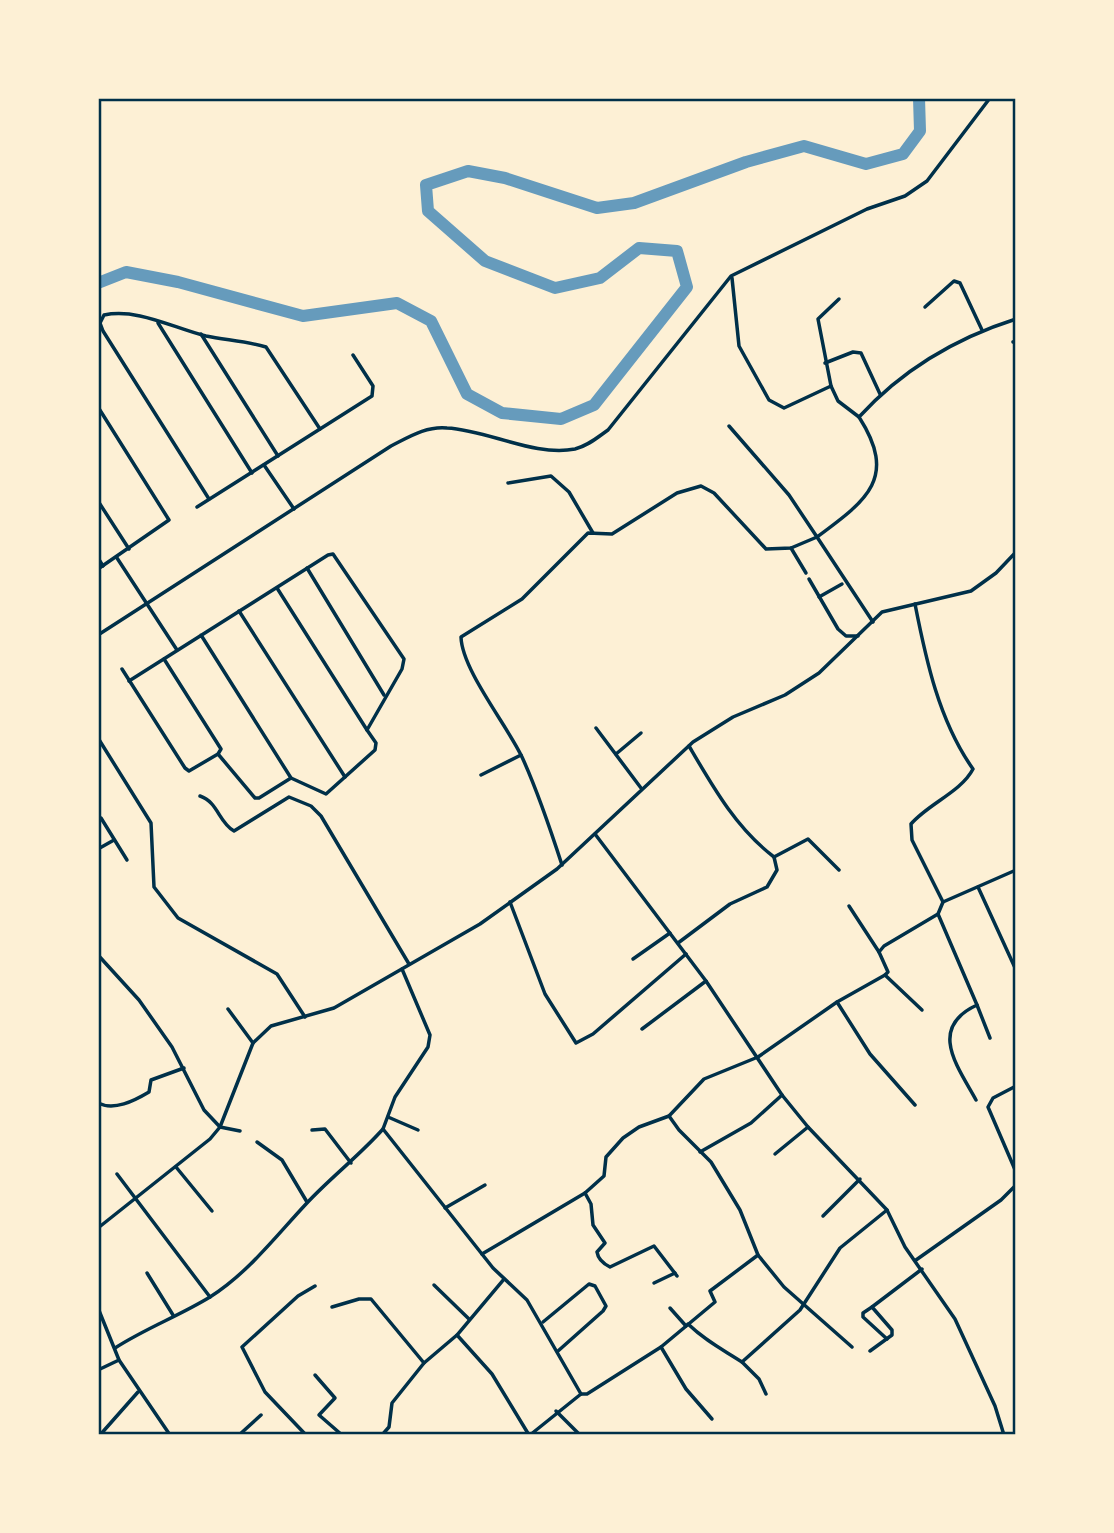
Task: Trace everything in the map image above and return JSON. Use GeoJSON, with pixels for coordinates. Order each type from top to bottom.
{"type":"FeatureCollection","features":[{"type":"Feature","properties":{"kind":"street"},"geometry":{"type":"LineString","coordinates":[[98,635],[419,431],[447,428],[549,449],[574,449],[587,445],[608,430],[732,276],[867,209],[905,195],[927,181],[990,98]]}},
{"type":"Feature","properties":{"kind":"street"},"geometry":{"type":"LineString","coordinates":[[732,276],[739,346],[769,400],[784,408],[831,386]]}},
{"type":"Feature","properties":{"kind":"street"},"geometry":{"type":"LineString","coordinates":[[925,307],[954,281],[960,283],[982,330]]}},
{"type":"Feature","properties":{"kind":"street"},"geometry":{"type":"LineString","coordinates":[[562,865],[521,755],[461,648],[461,637],[522,599],[581,540],[593,533],[612,534],[677,493],[701,486],[714,493],[766,549],[791,548],[817,537],[858,501],[877,476],[877,449],[859,417],[838,401],[825,363],[818,319],[839,299]]}},
{"type":"Feature","properties":{"kind":"street"},"geometry":{"type":"LineString","coordinates":[[209,499],[100,323],[104,315],[123,313],[201,334],[266,347],[320,429]]}},
{"type":"Feature","properties":{"kind":"street"},"geometry":{"type":"LineString","coordinates":[[859,417],[880,394],[949,346],[982,330],[1016,319]]}},
{"type":"Feature","properties":{"kind":"street"},"geometry":{"type":"LineString","coordinates":[[157,321],[252,473]]}},
{"type":"Feature","properties":{"kind":"street"},"geometry":{"type":"LineString","coordinates":[[201,334],[278,456]]}},
{"type":"Feature","properties":{"kind":"street"},"geometry":{"type":"LineString","coordinates":[[825,363],[853,352],[861,353],[880,394]]}},
{"type":"Feature","properties":{"kind":"street"},"geometry":{"type":"LineString","coordinates":[[197,507],[372,396],[374,391],[353,355]]}},
{"type":"Feature","properties":{"kind":"street"},"geometry":{"type":"LineString","coordinates":[[98,407],[169,519],[164,526],[98,569]]}},
{"type":"Feature","properties":{"kind":"street"},"geometry":{"type":"LineString","coordinates":[[729,426],[789,495],[873,622]]}},
{"type":"Feature","properties":{"kind":"street"},"geometry":{"type":"LineString","coordinates":[[264,465],[294,509]]}},
{"type":"Feature","properties":{"kind":"street"},"geometry":{"type":"LineString","coordinates":[[508,483],[551,476],[569,492],[593,533]]}},
{"type":"Feature","properties":{"kind":"street"},"geometry":{"type":"LineString","coordinates":[[98,501],[129,549]]}},
{"type":"Feature","properties":{"kind":"street"},"geometry":{"type":"LineString","coordinates":[[791,548],[806,573]]}},
{"type":"Feature","properties":{"kind":"street"},"geometry":{"type":"LineString","coordinates":[[98,1228],[200,1149],[220,1127],[253,1043],[271,1026],[334,1008],[480,924],[562,865],[641,788],[689,746],[733,717],[785,695],[820,673],[882,612],[971,591],[996,573],[1016,552]]}},
{"type":"Feature","properties":{"kind":"street"},"geometry":{"type":"LineString","coordinates":[[129,681],[328,555],[338,557],[404,659],[402,669],[384,695],[367,730]]}},
{"type":"Feature","properties":{"kind":"street"},"geometry":{"type":"LineString","coordinates":[[117,557],[177,650]]}},
{"type":"Feature","properties":{"kind":"street"},"geometry":{"type":"LineString","coordinates":[[98,558],[103,566]]}},
{"type":"Feature","properties":{"kind":"street"},"geometry":{"type":"LineString","coordinates":[[307,568],[384,695]]}},
{"type":"Feature","properties":{"kind":"street"},"geometry":{"type":"LineString","coordinates":[[809,579],[842,633],[846,636],[860,636]]}},
{"type":"Feature","properties":{"kind":"street"},"geometry":{"type":"LineString","coordinates":[[819,597],[842,584]]}},
{"type":"Feature","properties":{"kind":"street"},"geometry":{"type":"LineString","coordinates":[[201,635],[291,778],[326,794],[375,750],[376,743],[276,587]]}},
{"type":"Feature","properties":{"kind":"street"},"geometry":{"type":"LineString","coordinates":[[915,604],[926,659],[955,739],[973,769],[969,777],[922,811],[911,824],[912,840],[943,902]]}},
{"type":"Feature","properties":{"kind":"street"},"geometry":{"type":"LineString","coordinates":[[239,611],[345,777]]}},
{"type":"Feature","properties":{"kind":"street"},"geometry":{"type":"LineString","coordinates":[[164,659],[219,744],[218,754],[255,798],[291,778]]}},
{"type":"Feature","properties":{"kind":"street"},"geometry":{"type":"LineString","coordinates":[[122,669],[185,768],[195,769],[218,754]]}},
{"type":"Feature","properties":{"kind":"street"},"geometry":{"type":"LineString","coordinates":[[596,728],[641,788]]}},
{"type":"Feature","properties":{"kind":"street"},"geometry":{"type":"LineString","coordinates":[[616,754],[641,733]]}},
{"type":"Feature","properties":{"kind":"street"},"geometry":{"type":"LineString","coordinates":[[98,738],[150,822],[154,887],[178,918],[236,948],[277,974],[305,1017]]}},
{"type":"Feature","properties":{"kind":"street"},"geometry":{"type":"LineString","coordinates":[[678,943],[730,904],[767,887],[777,870],[774,857],[733,816],[689,746]]}},
{"type":"Feature","properties":{"kind":"street"},"geometry":{"type":"LineString","coordinates":[[481,775],[521,755]]}},
{"type":"Feature","properties":{"kind":"street"},"geometry":{"type":"LineString","coordinates":[[200,796],[212,803],[234,831],[289,796],[317,811],[409,964]]}},
{"type":"Feature","properties":{"kind":"street"},"geometry":{"type":"LineString","coordinates":[[101,818],[127,860]]}},
{"type":"Feature","properties":{"kind":"street"},"geometry":{"type":"LineString","coordinates":[[595,834],[706,981],[782,1095],[808,1127],[887,1210],[905,1247],[955,1320],[995,1406],[1004,1435]]}},
{"type":"Feature","properties":{"kind":"street"},"geometry":{"type":"LineString","coordinates":[[774,857],[808,839],[839,870]]}},
{"type":"Feature","properties":{"kind":"street"},"geometry":{"type":"LineString","coordinates":[[98,849],[114,840]]}},
{"type":"Feature","properties":{"kind":"street"},"geometry":{"type":"LineString","coordinates":[[879,952],[938,914],[943,902],[1016,870]]}},
{"type":"Feature","properties":{"kind":"street"},"geometry":{"type":"LineString","coordinates":[[978,887],[1016,970]]}},
{"type":"Feature","properties":{"kind":"street"},"geometry":{"type":"LineString","coordinates":[[510,902],[545,994],[576,1043],[584,1040],[630,1004],[686,954]]}},
{"type":"Feature","properties":{"kind":"street"},"geometry":{"type":"LineString","coordinates":[[849,906],[879,952],[888,972],[886,975]]}},
{"type":"Feature","properties":{"kind":"street"},"geometry":{"type":"LineString","coordinates":[[938,914],[990,1038]]}},
{"type":"Feature","properties":{"kind":"street"},"geometry":{"type":"LineString","coordinates":[[633,959],[670,933]]}},
{"type":"Feature","properties":{"kind":"street"},"geometry":{"type":"LineString","coordinates":[[98,955],[139,1000],[184,1068],[197,1100],[220,1127],[240,1131]]}},
{"type":"Feature","properties":{"kind":"street"},"geometry":{"type":"LineString","coordinates":[[115,1348],[210,1297],[273,1242],[307,1202],[351,1163],[383,1129],[395,1097],[428,1047],[430,1035],[402,968]]}},
{"type":"Feature","properties":{"kind":"street"},"geometry":{"type":"LineString","coordinates":[[482,1254],[585,1193],[604,1176],[606,1157],[623,1138],[639,1127],[669,1116],[704,1079],[758,1057],[837,1002],[886,975]]}},
{"type":"Feature","properties":{"kind":"street"},"geometry":{"type":"LineString","coordinates":[[886,975],[922,1010]]}},
{"type":"Feature","properties":{"kind":"street"},"geometry":{"type":"LineString","coordinates":[[642,1029],[706,981]]}},
{"type":"Feature","properties":{"kind":"street"},"geometry":{"type":"LineString","coordinates":[[837,1002],[870,1054],[915,1105]]}},
{"type":"Feature","properties":{"kind":"street"},"geometry":{"type":"LineString","coordinates":[[976,1100],[952,1056],[948,1042],[955,1022],[963,1011],[977,1005]]}},
{"type":"Feature","properties":{"kind":"street"},"geometry":{"type":"LineString","coordinates":[[228,1010],[253,1043]]}},
{"type":"Feature","properties":{"kind":"street"},"geometry":{"type":"LineString","coordinates":[[98,1103],[108,1107],[129,1101],[149,1092],[151,1080],[184,1068]]}},
{"type":"Feature","properties":{"kind":"street"},"geometry":{"type":"LineString","coordinates":[[1016,1086],[993,1098],[988,1107],[1016,1172]]}},
{"type":"Feature","properties":{"kind":"street"},"geometry":{"type":"LineString","coordinates":[[700,1152],[751,1123],[782,1095]]}},
{"type":"Feature","properties":{"kind":"street"},"geometry":{"type":"LineString","coordinates":[[669,1116],[711,1162],[740,1210],[758,1255],[784,1287],[852,1347]]}},
{"type":"Feature","properties":{"kind":"street"},"geometry":{"type":"LineString","coordinates":[[387,1117],[418,1130]]}},
{"type":"Feature","properties":{"kind":"street"},"geometry":{"type":"LineString","coordinates":[[775,1154],[808,1127]]}},
{"type":"Feature","properties":{"kind":"street"},"geometry":{"type":"LineString","coordinates":[[312,1130],[325,1129],[351,1163]]}},
{"type":"Feature","properties":{"kind":"street"},"geometry":{"type":"LineString","coordinates":[[383,1129],[482,1254],[527,1300],[543,1322],[581,1394]]}},
{"type":"Feature","properties":{"kind":"street"},"geometry":{"type":"LineString","coordinates":[[257,1142],[282,1160],[307,1202]]}},
{"type":"Feature","properties":{"kind":"street"},"geometry":{"type":"LineString","coordinates":[[176,1167],[212,1211]]}},
{"type":"Feature","properties":{"kind":"street"},"geometry":{"type":"LineString","coordinates":[[117,1174],[210,1297]]}},
{"type":"Feature","properties":{"kind":"street"},"geometry":{"type":"LineString","coordinates":[[823,1216],[859,1179]]}},
{"type":"Feature","properties":{"kind":"street"},"geometry":{"type":"LineString","coordinates":[[445,1208],[485,1185]]}},
{"type":"Feature","properties":{"kind":"street"},"geometry":{"type":"LineString","coordinates":[[916,1260],[1016,1186]]}},
{"type":"Feature","properties":{"kind":"street"},"geometry":{"type":"LineString","coordinates":[[585,1193],[591,1204],[593,1224],[605,1243],[597,1252],[598,1257],[610,1267],[654,1246],[676,1274],[654,1283]]}},
{"type":"Feature","properties":{"kind":"street"},"geometry":{"type":"LineString","coordinates":[[742,1362],[777,1330],[788,1324],[841,1248],[887,1210]]}},
{"type":"Feature","properties":{"kind":"street"},"geometry":{"type":"LineString","coordinates":[[457,1335],[492,1374],[530,1435],[556,1411],[581,1394],[587,1394],[661,1347],[715,1302],[710,1292],[758,1255]]}},
{"type":"Feature","properties":{"kind":"street"},"geometry":{"type":"LineString","coordinates":[[887,1339],[863,1317],[863,1313],[922,1269]]}},
{"type":"Feature","properties":{"kind":"street"},"geometry":{"type":"LineString","coordinates":[[147,1273],[173,1315]]}},
{"type":"Feature","properties":{"kind":"street"},"geometry":{"type":"LineString","coordinates":[[382,1435],[389,1427],[392,1403],[424,1363],[457,1335],[505,1279]]}},
{"type":"Feature","properties":{"kind":"street"},"geometry":{"type":"LineString","coordinates":[[543,1322],[589,1284],[595,1286],[602,1297],[606,1306],[603,1311],[558,1350]]}},
{"type":"Feature","properties":{"kind":"street"},"geometry":{"type":"LineString","coordinates":[[434,1285],[469,1319]]}},
{"type":"Feature","properties":{"kind":"street"},"geometry":{"type":"LineString","coordinates":[[306,1435],[269,1398],[243,1347],[298,1296],[315,1286]]}},
{"type":"Feature","properties":{"kind":"street"},"geometry":{"type":"LineString","coordinates":[[332,1307],[359,1298],[371,1299],[424,1363]]}},
{"type":"Feature","properties":{"kind":"street"},"geometry":{"type":"LineString","coordinates":[[870,1351],[887,1339],[892,1330],[872,1307]]}},
{"type":"Feature","properties":{"kind":"street"},"geometry":{"type":"LineString","coordinates":[[98,1308],[119,1360],[138,1392],[170,1435]]}},
{"type":"Feature","properties":{"kind":"street"},"geometry":{"type":"LineString","coordinates":[[670,1308],[710,1345],[726,1350],[742,1362],[759,1379],[766,1394]]}},
{"type":"Feature","properties":{"kind":"street"},"geometry":{"type":"LineString","coordinates":[[661,1347],[690,1395],[712,1419]]}},
{"type":"Feature","properties":{"kind":"street"},"geometry":{"type":"LineString","coordinates":[[98,1370],[119,1360]]}},
{"type":"Feature","properties":{"kind":"street"},"geometry":{"type":"LineString","coordinates":[[315,1375],[335,1398],[319,1415],[342,1435]]}},
{"type":"Feature","properties":{"kind":"street"},"geometry":{"type":"LineString","coordinates":[[100,1435],[138,1392]]}},
{"type":"Feature","properties":{"kind":"street"},"geometry":{"type":"LineString","coordinates":[[556,1411],[580,1435]]}},
{"type":"Feature","properties":{"kind":"street"},"geometry":{"type":"LineString","coordinates":[[239,1435],[261,1415]]}},
{"type":"Feature","properties":{"kind":"waterway"},"geometry":{"type":"LineString","coordinates":[[98,283],[126,272],[178,282],[303,316],[397,303],[431,321],[467,394],[502,413],[561,419],[594,405],[687,287],[677,251],[639,248],[600,278],[555,288],[485,261],[428,211],[426,185],[468,171],[505,178],[597,208],[634,203],[746,162],[804,146],[866,164],[903,154],[920,131],[919,98]]}}]}
